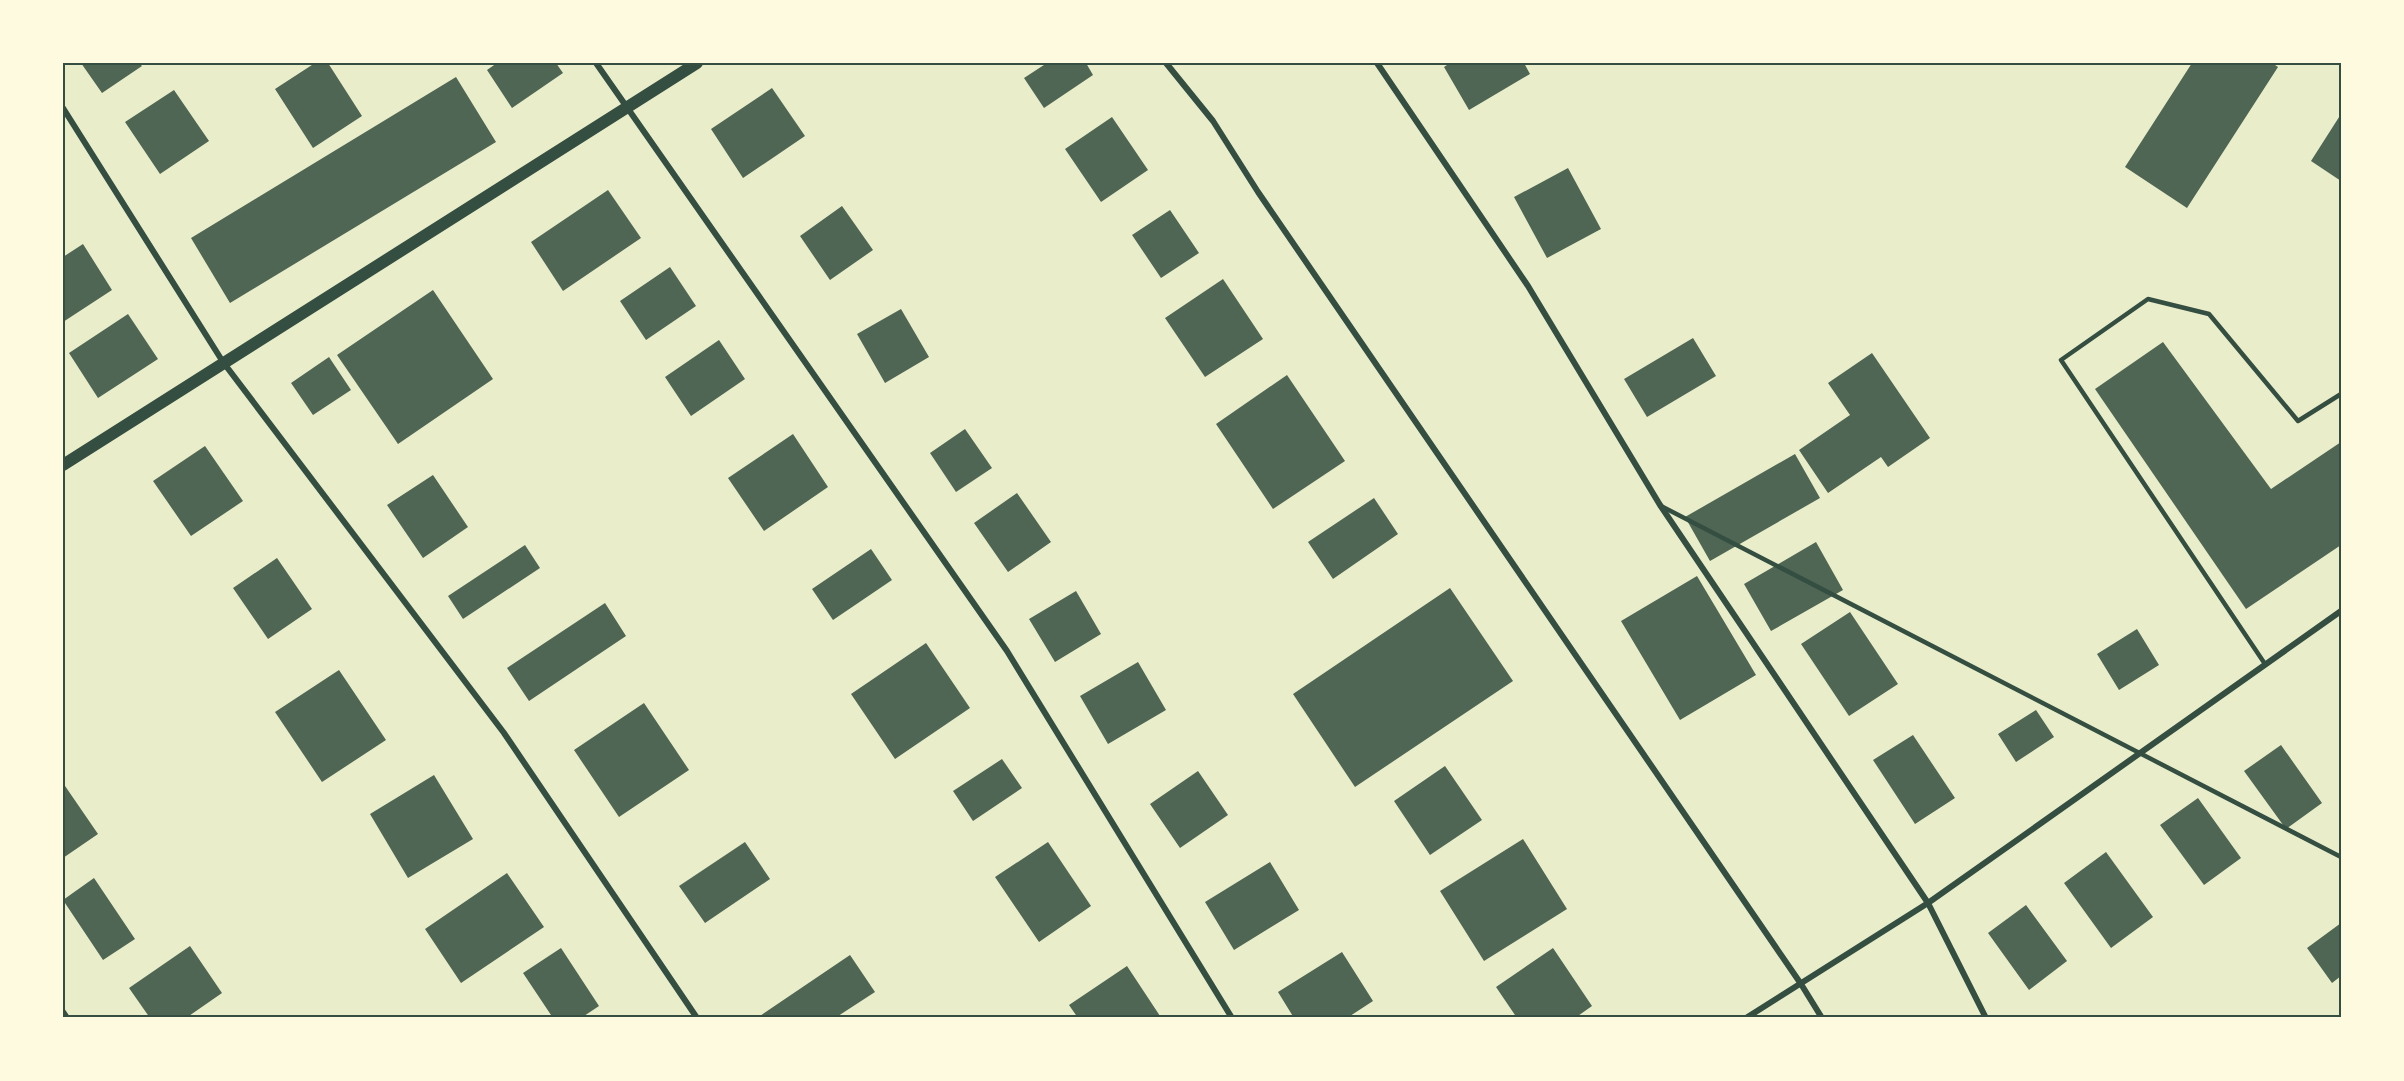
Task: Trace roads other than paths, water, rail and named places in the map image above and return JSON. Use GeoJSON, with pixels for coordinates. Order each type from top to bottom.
{"type":"FeatureCollection","features":[{"type":"Feature","properties":{"kind":"main road"},"geometry":{"type":"LineString","coordinates":[[63,465],[697,63]]}},
{"type":"Feature","properties":{"kind":"street"},"geometry":{"type":"LineString","coordinates":[[596,63],[1007,651],[1232,1018]]}},
{"type":"Feature","properties":{"kind":"street"},"geometry":{"type":"LineString","coordinates":[[1166,63],[1213,122],[1258,192],[1801,984],[1822,1018]]}},
{"type":"Feature","properties":{"kind":"street"},"geometry":{"type":"LineString","coordinates":[[1377,63],[1528,286],[1660,505],[1928,903],[1986,1018]]}},
{"type":"Feature","properties":{"kind":"street"},"geometry":{"type":"LineString","coordinates":[[63,108],[223,362],[504,733],[697,1018]]}},
{"type":"Feature","properties":{"kind":"street"},"geometry":{"type":"LineString","coordinates":[[1746,1018],[1928,903],[2341,611]]}},
{"type":"Feature","properties":{"kind":"street"},"geometry":{"type":"LineString","coordinates":[[63,1012],[67,1018]]}},
{"type":"Feature","properties":{"kind":"lane"},"geometry":{"type":"LineString","coordinates":[[2265,663],[2061,360],[2148,299],[2209,314],[2298,421],[2341,394]]}},
{"type":"Feature","properties":{"kind":"lane"},"geometry":{"type":"LineString","coordinates":[[1660,505],[2341,857]]}}]}
